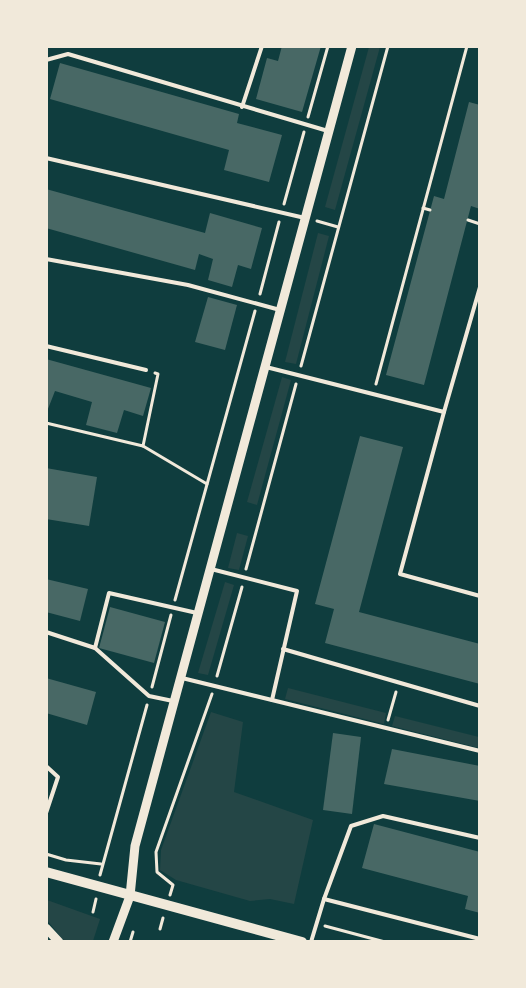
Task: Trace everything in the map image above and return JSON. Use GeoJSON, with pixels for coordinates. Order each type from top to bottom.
{"type":"FeatureCollection","features":[{"type":"Feature","properties":{"kind":"main road"},"geometry":{"type":"LineString","coordinates":[[46,873],[302,942]]}},
{"type":"Feature","properties":{"kind":"street"},"geometry":{"type":"LineString","coordinates":[[113,942],[130,896],[135,846],[352,46]]}},
{"type":"Feature","properties":{"kind":"street"},"geometry":{"type":"LineString","coordinates":[[46,927],[59,942]]}},
{"type":"Feature","properties":{"kind":"lane"},"geometry":{"type":"LineString","coordinates":[[68,54],[70,46]]}},
{"type":"Feature","properties":{"kind":"lane"},"geometry":{"type":"LineString","coordinates":[[242,107],[262,46]]}},
{"type":"Feature","properties":{"kind":"lane"},"geometry":{"type":"LineString","coordinates":[[46,60],[68,54],[329,132]]}},
{"type":"Feature","properties":{"kind":"lane"},"geometry":{"type":"LineString","coordinates":[[46,158],[306,219]]}},
{"type":"Feature","properties":{"kind":"lane"},"geometry":{"type":"LineString","coordinates":[[46,260],[188,285],[280,310]]}},
{"type":"Feature","properties":{"kind":"lane"},"geometry":{"type":"LineString","coordinates":[[480,287],[400,574],[480,596]]}},
{"type":"Feature","properties":{"kind":"lane"},"geometry":{"type":"LineString","coordinates":[[46,346],[146,370]]}},
{"type":"Feature","properties":{"kind":"lane"},"geometry":{"type":"LineString","coordinates":[[266,367],[444,412]]}},
{"type":"Feature","properties":{"kind":"lane"},"geometry":{"type":"LineString","coordinates":[[211,569],[297,591],[272,700]]}},
{"type":"Feature","properties":{"kind":"lane"},"geometry":{"type":"LineString","coordinates":[[95,648],[109,593],[198,613]]}},
{"type":"Feature","properties":{"kind":"lane"},"geometry":{"type":"LineString","coordinates":[[46,632],[95,648],[149,696],[174,701]]}},
{"type":"Feature","properties":{"kind":"lane"},"geometry":{"type":"LineString","coordinates":[[283,649],[480,706]]}},
{"type":"Feature","properties":{"kind":"lane"},"geometry":{"type":"LineString","coordinates":[[181,678],[480,751]]}},
{"type":"Feature","properties":{"kind":"lane"},"geometry":{"type":"LineString","coordinates":[[46,766],[58,777],[46,813]]}},
{"type":"Feature","properties":{"kind":"lane"},"geometry":{"type":"LineString","coordinates":[[311,942],[351,826],[383,816],[480,838]]}},
{"type":"Feature","properties":{"kind":"lane"},"geometry":{"type":"LineString","coordinates":[[324,899],[480,939]]}},
{"type":"Feature","properties":{"kind":"path"},"geometry":{"type":"LineString","coordinates":[[46,854],[66,860],[101,864],[328,46]]}},
{"type":"Feature","properties":{"kind":"path"},"geometry":{"type":"LineString","coordinates":[[173,885],[157,872],[156,852],[215,687],[388,46]]}},
{"type":"Feature","properties":{"kind":"path"},"geometry":{"type":"LineString","coordinates":[[373,395],[467,46]]}},
{"type":"Feature","properties":{"kind":"path"},"geometry":{"type":"LineString","coordinates":[[423,208],[430,210]]}},
{"type":"Feature","properties":{"kind":"path"},"geometry":{"type":"LineString","coordinates":[[306,219],[338,227]]}},
{"type":"Feature","properties":{"kind":"path"},"geometry":{"type":"LineString","coordinates":[[468,220],[480,224]]}},
{"type":"Feature","properties":{"kind":"path"},"geometry":{"type":"LineString","coordinates":[[143,446],[158,374],[146,370]]}},
{"type":"Feature","properties":{"kind":"path"},"geometry":{"type":"LineString","coordinates":[[46,423],[143,446],[207,484]]}},
{"type":"Feature","properties":{"kind":"path"},"geometry":{"type":"LineString","coordinates":[[392,708],[399,683]]}},
{"type":"Feature","properties":{"kind":"path"},"geometry":{"type":"LineString","coordinates":[[317,924],[385,942]]}},
{"type":"Feature","properties":{"kind":"path"},"geometry":{"type":"LineString","coordinates":[[130,942],[133,932]]}},
{"type":"Feature","properties":{"kind":"shaded area"},"geometry":{"type":"Polygon","coordinates":[[[369,47],[380,47],[335,210],[325,207],[369,47]]]}},
{"type":"Feature","properties":{"kind":"shaded area"},"geometry":{"type":"Polygon","coordinates":[[[318,233],[329,236],[296,364],[285,362],[318,233]]]}},
{"type":"Feature","properties":{"kind":"shaded area"},"geometry":{"type":"Polygon","coordinates":[[[282,377],[291,380],[257,505],[247,502],[282,377]]]}},
{"type":"Feature","properties":{"kind":"shaded area"},"geometry":{"type":"Polygon","coordinates":[[[237,533],[248,536],[239,570],[228,568],[237,533]]]}},
{"type":"Feature","properties":{"kind":"shaded area"},"geometry":{"type":"Polygon","coordinates":[[[225,582],[234,585],[208,675],[198,673],[225,582]]]}},
{"type":"Feature","properties":{"kind":"shaded area"},"geometry":{"type":"Polygon","coordinates":[[[288,688],[386,713],[384,724],[285,699],[288,688]]]}},
{"type":"Feature","properties":{"kind":"shaded area"},"geometry":{"type":"Polygon","coordinates":[[[211,712],[243,722],[234,792],[313,820],[294,904],[270,899],[250,901],[176,880],[160,870],[161,850],[211,712]]]}},
{"type":"Feature","properties":{"kind":"shaded area"},"geometry":{"type":"Polygon","coordinates":[[[395,716],[479,737],[479,748],[392,726],[395,716]]]}},
{"type":"Feature","properties":{"kind":"shaded area"},"geometry":{"type":"Polygon","coordinates":[[[47,900],[100,919],[93,941],[64,941],[47,920],[47,900]]]}},
{"type":"Feature","properties":{"kind":"building"},"geometry":{"type":"Polygon","coordinates":[[[282,46],[321,46],[302,112],[256,99],[267,58],[278,61],[282,46]]]}},
{"type":"Feature","properties":{"kind":"building"},"geometry":{"type":"Polygon","coordinates":[[[60,63],[239,114],[237,123],[282,135],[269,182],[224,170],[229,150],[50,99],[60,63]]]}},
{"type":"Feature","properties":{"kind":"building"},"geometry":{"type":"Polygon","coordinates":[[[469,102],[480,105],[480,209],[471,206],[424,385],[386,375],[434,196],[444,199],[469,102]]]}},
{"type":"Feature","properties":{"kind":"building"},"geometry":{"type":"Polygon","coordinates":[[[46,189],[205,233],[210,213],[262,228],[251,269],[238,265],[232,287],[208,280],[213,259],[199,254],[195,270],[46,228],[46,189]]]}},
{"type":"Feature","properties":{"kind":"building"},"geometry":{"type":"Polygon","coordinates":[[[208,297],[237,305],[225,350],[195,342],[208,297]]]}},
{"type":"Feature","properties":{"kind":"building"},"geometry":{"type":"Polygon","coordinates":[[[46,359],[151,388],[143,416],[124,410],[117,433],[86,425],[92,402],[55,391],[46,414],[46,359]]]}},
{"type":"Feature","properties":{"kind":"building"},"geometry":{"type":"Polygon","coordinates":[[[360,436],[403,447],[359,612],[480,644],[480,684],[325,643],[334,609],[315,604],[360,436]]]}},
{"type":"Feature","properties":{"kind":"building"},"geometry":{"type":"Polygon","coordinates":[[[46,468],[97,477],[89,526],[46,519],[46,468]]]}},
{"type":"Feature","properties":{"kind":"building"},"geometry":{"type":"Polygon","coordinates":[[[46,579],[88,589],[80,621],[46,612],[46,579]]]}},
{"type":"Feature","properties":{"kind":"building"},"geometry":{"type":"Polygon","coordinates":[[[110,607],[165,622],[154,663],[99,648],[110,607]]]}},
{"type":"Feature","properties":{"kind":"building"},"geometry":{"type":"Polygon","coordinates":[[[46,678],[96,692],[87,725],[46,713],[46,678]]]}},
{"type":"Feature","properties":{"kind":"building"},"geometry":{"type":"Polygon","coordinates":[[[333,733],[361,737],[352,814],[323,810],[333,733]]]}},
{"type":"Feature","properties":{"kind":"building"},"geometry":{"type":"Polygon","coordinates":[[[392,749],[480,766],[480,801],[384,784],[392,749]]]}},
{"type":"Feature","properties":{"kind":"building"},"geometry":{"type":"Polygon","coordinates":[[[374,824],[480,852],[480,913],[465,909],[468,896],[362,868],[374,824]]]}}]}
